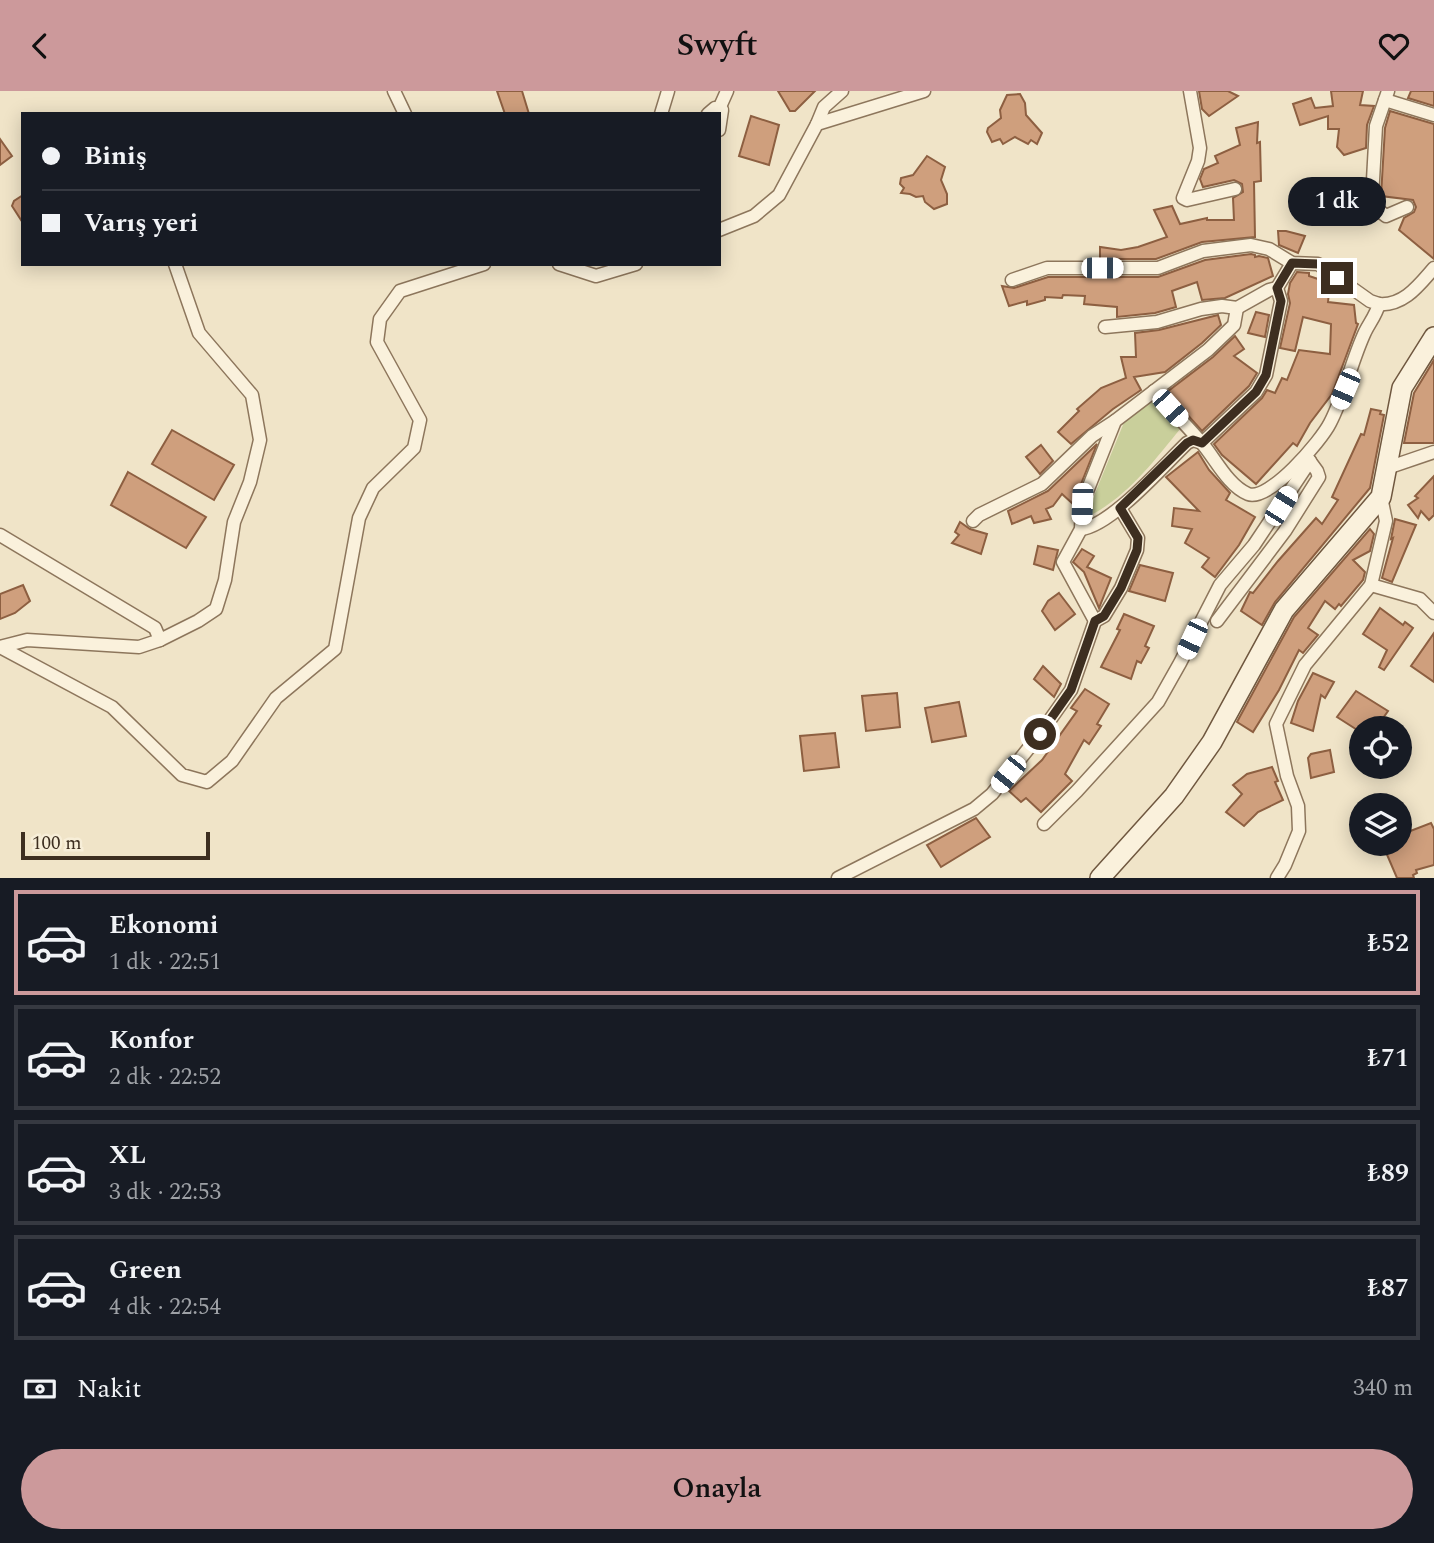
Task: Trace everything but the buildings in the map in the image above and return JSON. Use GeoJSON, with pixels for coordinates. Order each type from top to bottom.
{"type":"FeatureCollection","features":[{"type":"Feature","properties":{"kind":"street"},"geometry":{"type":"LineString","coordinates":[[394,91],[404,112]]}},
{"type":"Feature","properties":{"kind":"street"},"geometry":{"type":"LineString","coordinates":[[662,112],[668,91]]}},
{"type":"Feature","properties":{"kind":"street"},"geometry":{"type":"LineString","coordinates":[[714,111],[727,91]]}},
{"type":"Feature","properties":{"kind":"street"},"geometry":{"type":"LineString","coordinates":[[721,229],[754,216],[779,195],[824,107],[842,91]]}},
{"type":"Feature","properties":{"kind":"street"},"geometry":{"type":"LineString","coordinates":[[817,124],[924,91]]}},
{"type":"Feature","properties":{"kind":"street"},"geometry":{"type":"LineString","coordinates":[[1190,91],[1200,148],[1198,161],[1182,198],[1187,200],[1234,188]]}},
{"type":"Feature","properties":{"kind":"street"},"geometry":{"type":"LineString","coordinates":[[1407,207],[1386,216],[1373,207],[1376,126],[1387,95],[1434,115]]}},
{"type":"Feature","properties":{"kind":"street"},"geometry":{"type":"LineString","coordinates":[[1012,280],[1047,268],[1158,268],[1203,251],[1251,245],[1269,249],[1292,263],[1318,264],[1350,288],[1379,304],[1391,305],[1406,296],[1434,268]]}},
{"type":"Feature","properties":{"kind":"street"},"geometry":{"type":"LineString","coordinates":[[1105,327],[1157,322],[1201,309],[1222,306],[1237,308],[1277,288],[1292,263]]}},
{"type":"Feature","properties":{"kind":"street"},"geometry":{"type":"LineString","coordinates":[[0,647],[27,640],[139,647],[160,640],[216,609],[225,580],[234,522],[250,481],[260,440],[252,395],[199,333],[176,266]]}},
{"type":"Feature","properties":{"kind":"street"},"geometry":{"type":"LineString","coordinates":[[0,647],[112,707],[182,775],[207,782],[232,761],[276,698],[335,649],[359,518],[373,488],[414,448],[420,420],[377,342],[380,319],[400,291],[478,266]]}},
{"type":"Feature","properties":{"kind":"street"},"geometry":{"type":"LineString","coordinates":[[565,266],[596,276],[629,266]]}},
{"type":"Feature","properties":{"kind":"street"},"geometry":{"type":"LineString","coordinates":[[1202,443],[1256,392],[1266,375],[1281,301],[1277,288]]}},
{"type":"Feature","properties":{"kind":"street"},"geometry":{"type":"LineString","coordinates":[[1044,824],[1158,702],[1220,585],[1254,545],[1329,424],[1365,331],[1376,317],[1379,304]]}},
{"type":"Feature","properties":{"kind":"street"},"geometry":{"type":"LineString","coordinates":[[973,521],[979,515],[1042,485],[1092,436],[1208,351],[1234,325],[1237,308]]}},
{"type":"Feature","properties":{"kind":"street"},"geometry":{"type":"LineString","coordinates":[[1277,878],[1299,831],[1298,806],[1287,776],[1276,724],[1305,665],[1371,585],[1386,521],[1381,497],[1402,389],[1434,337]]}},
{"type":"Feature","properties":{"kind":"street"},"geometry":{"type":"LineString","coordinates":[[1154,391],[1202,443],[1239,489],[1251,495],[1260,495],[1308,458]]}},
{"type":"Feature","properties":{"kind":"street"},"geometry":{"type":"LineString","coordinates":[[1095,621],[1063,562],[1081,529],[1082,504],[1115,421]]}},
{"type":"Feature","properties":{"kind":"street"},"geometry":{"type":"LineString","coordinates":[[1081,529],[1089,528],[1120,508],[1187,443],[1193,440],[1202,443]]}},
{"type":"Feature","properties":{"kind":"street"},"geometry":{"type":"LineString","coordinates":[[1387,468],[1434,452]]}},
{"type":"Feature","properties":{"kind":"street"},"geometry":{"type":"LineString","coordinates":[[1217,621],[1284,531],[1319,477],[1308,458]]}},
{"type":"Feature","properties":{"kind":"street"},"geometry":{"type":"LineString","coordinates":[[1100,878],[1174,796],[1212,742],[1284,610],[1381,497]]}},
{"type":"Feature","properties":{"kind":"street"},"geometry":{"type":"LineString","coordinates":[[838,878],[974,809],[992,795],[1040,734],[1071,690],[1095,621],[1104,616],[1121,588],[1137,550],[1138,538],[1120,508]]}},
{"type":"Feature","properties":{"kind":"street"},"geometry":{"type":"LineString","coordinates":[[0,535],[155,628],[160,640]]}},
{"type":"Feature","properties":{"kind":"street"},"geometry":{"type":"LineString","coordinates":[[1371,585],[1420,599],[1434,613]]}},
{"type":"Feature","properties":{"kind":"green space"},"geometry":{"type":"Polygon","coordinates":[[[1155,399],[1181,428],[1126,490],[1085,518],[1125,420],[1155,399]]]}},
{"type":"Feature","properties":{"kind":"route"},"geometry":{"type":"LineString","coordinates":[[1040,734],[1071,690],[1095,621],[1104,616],[1121,588],[1137,550],[1138,538],[1120,508],[1187,443],[1193,440],[1202,443],[1256,392],[1266,375],[1281,301],[1277,288],[1292,263],[1318,264],[1337,278]]}}]}
